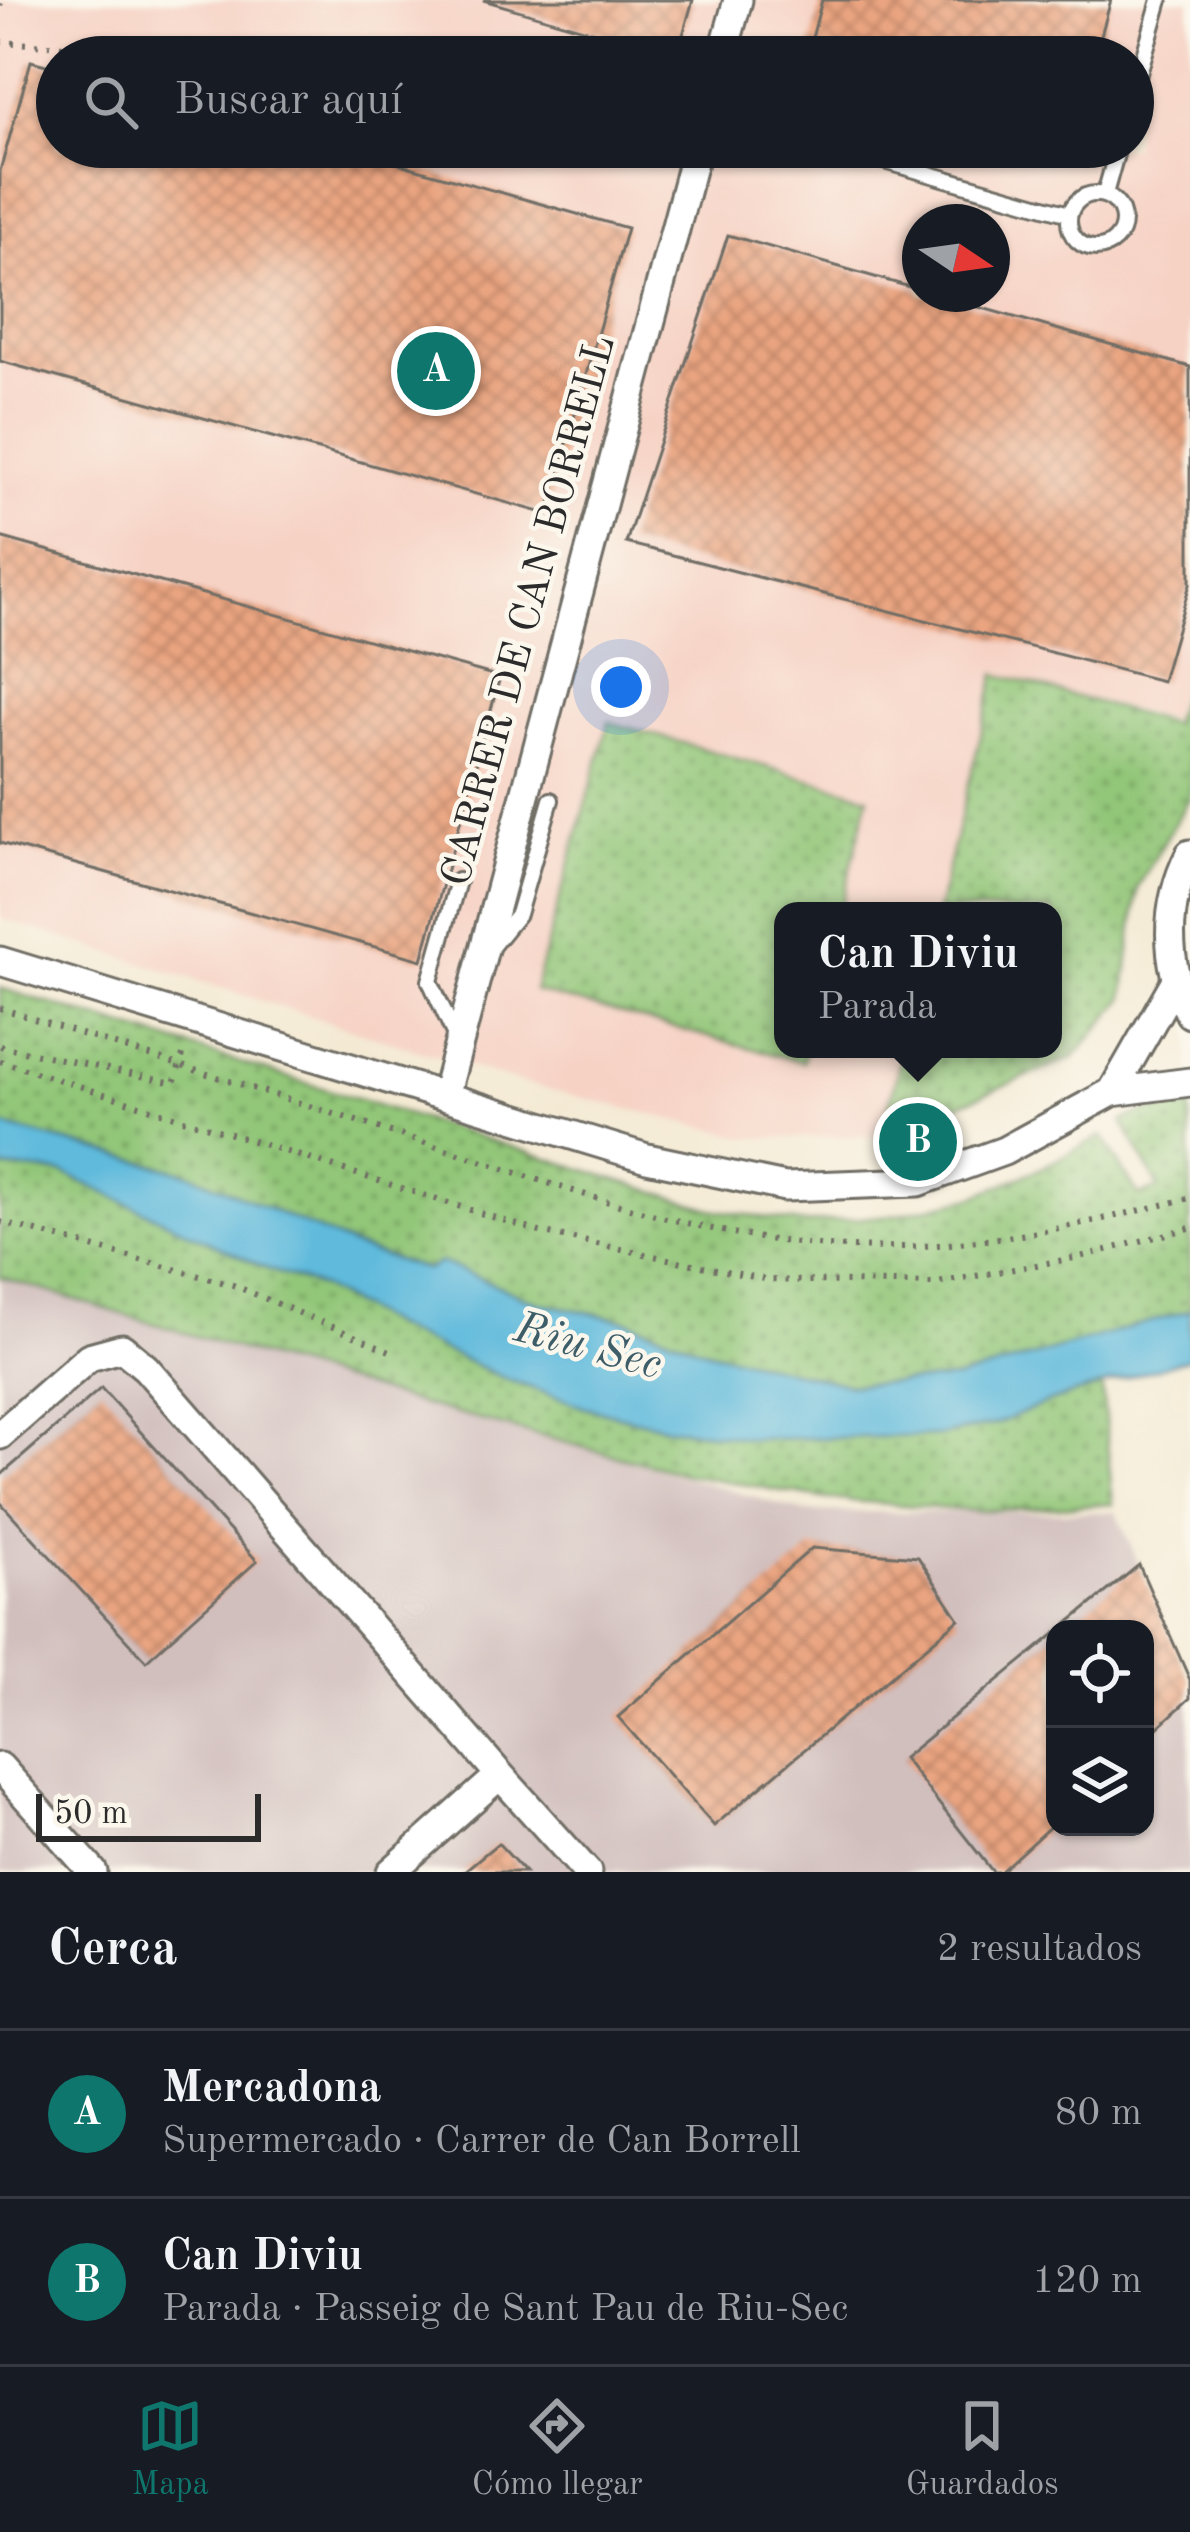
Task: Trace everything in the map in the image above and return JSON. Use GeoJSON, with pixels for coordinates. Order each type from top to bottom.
{"type":"FeatureCollection","features":[{"type":"Feature","properties":{"kind":"street"},"geometry":{"type":"LineString","coordinates":[[728,36],[738,0]]}},
{"type":"Feature","properties":{"kind":"street","name":"CARRER DE CAN BORRELL"},"geometry":{"type":"LineString","coordinates":[[445,1096],[691,168]]}},
{"type":"Feature","properties":{"kind":"street"},"geometry":{"type":"LineString","coordinates":[[1190,854],[1172,910],[1170,946],[1176,980],[1190,1014]]}},
{"type":"Feature","properties":{"kind":"street"},"geometry":{"type":"LineString","coordinates":[[0,961],[647,1158],[784,1187],[918,1182],[1004,1151],[1112,1092],[1190,1082]]}},
{"type":"Feature","properties":{"kind":"street"},"geometry":{"type":"LineString","coordinates":[[1112,1092],[1176,980]]}},
{"type":"Feature","properties":{"kind":"street"},"geometry":{"type":"LineString","coordinates":[[0,1436],[88,1357],[122,1348],[146,1368],[587,1872]]}},
{"type":"Feature","properties":{"kind":"street"},"geometry":{"type":"LineString","coordinates":[[0,1767],[93,1872]]}},
{"type":"Feature","properties":{"kind":"street"},"geometry":{"type":"LineString","coordinates":[[391,1872],[500,1775]]}},
{"type":"Feature","properties":{"kind":"lane"},"geometry":{"type":"LineString","coordinates":[[1150,36],[1160,0]]}},
{"type":"Feature","properties":{"kind":"lane"},"geometry":{"type":"LineString","coordinates":[[908,168],[1069,214]]}},
{"type":"Feature","properties":{"kind":"lane"},"geometry":{"type":"LineString","coordinates":[[1105,194],[1112,168]]}},
{"type":"Feature","properties":{"kind":"lane"},"geometry":{"type":"LineString","coordinates":[[1087,194],[1105,194],[1123,214],[1121,232],[1109,245],[1091,248],[1075,239],[1069,214],[1087,194]]}},
{"type":"Feature","properties":{"kind":"lane"},"geometry":{"type":"LineString","coordinates":[[481,959],[518,914],[551,800]]}},
{"type":"Feature","properties":{"kind":"lane"},"geometry":{"type":"LineString","coordinates":[[458,881],[430,981],[460,1046]]}},
{"type":"Feature","properties":{"kind":"path"},"geometry":{"type":"LineString","coordinates":[[0,42],[36,44]]}},
{"type":"Feature","properties":{"kind":"path"},"geometry":{"type":"LineString","coordinates":[[0,1008],[180,1065]]}},
{"type":"Feature","properties":{"kind":"path"},"geometry":{"type":"LineString","coordinates":[[0,1046],[173,1083],[183,1054]]}},
{"type":"Feature","properties":{"kind":"path"},"geometry":{"type":"LineString","coordinates":[[0,1061],[540,1232],[768,1280],[932,1284],[1080,1257],[1190,1228]]}},
{"type":"Feature","properties":{"kind":"path"},"geometry":{"type":"LineString","coordinates":[[0,1222],[232,1285],[397,1354]]}},
{"type":"Feature","properties":{"kind":"shaded area"},"geometry":{"type":"Polygon","coordinates":[[[0,0],[1190,0],[1190,654],[1170,719],[996,675],[939,902],[774,902],[774,1058],[901,1058],[881,1136],[749,1138],[518,1082],[0,918],[0,0]]]}},
{"type":"Feature","properties":{"kind":"shaded area"},"geometry":{"type":"Polygon","coordinates":[[[0,1277],[805,1512],[1116,1512],[1190,1680],[1190,1872],[0,1872],[0,1277]]]}},
{"type":"Feature","properties":{"kind":"green space"},"geometry":{"type":"Polygon","coordinates":[[[1190,664],[1190,797],[1138,887],[1124,999],[1075,1057],[881,1136],[901,1058],[1062,1058],[1062,902],[939,902],[996,674],[1172,724],[1190,664]]]}},
{"type":"Feature","properties":{"kind":"green space"},"geometry":{"type":"Polygon","coordinates":[[[609,722],[869,796],[842,902],[774,902],[774,1054],[534,991],[609,722]]]}},
{"type":"Feature","properties":{"kind":"green space"},"geometry":{"type":"Polygon","coordinates":[[[0,988],[711,1209],[805,1224],[900,1214],[973,1197],[1102,1136],[1139,1196],[1159,1188],[1122,1121],[1190,1102],[1190,1310],[957,1380],[850,1385],[709,1351],[625,1320],[537,1302],[440,1263],[428,1270],[356,1247],[191,1174],[0,1125],[0,988]]]}},
{"type":"Feature","properties":{"kind":"green space"},"geometry":{"type":"Polygon","coordinates":[[[0,1168],[63,1173],[270,1270],[318,1286],[506,1379],[585,1407],[667,1427],[1051,1401],[1102,1386],[1113,1504],[975,1511],[828,1499],[686,1474],[423,1405],[0,1277],[0,1168]]]}},
{"type":"Feature","properties":{"kind":"water","name":"Riu Sec"},"geometry":{"type":"Polygon","coordinates":[[[0,1125],[191,1174],[356,1247],[427,1270],[440,1262],[537,1302],[625,1320],[709,1351],[850,1385],[957,1379],[1190,1310],[1190,1358],[1052,1401],[996,1424],[938,1436],[752,1439],[667,1427],[585,1407],[506,1379],[318,1286],[270,1270],[63,1173],[0,1168],[0,1125]]]}},
{"type":"Feature","properties":{"kind":"building"},"geometry":{"type":"Polygon","coordinates":[[[483,0],[693,0],[683,36],[608,36],[483,0]]]}},
{"type":"Feature","properties":{"kind":"building"},"geometry":{"type":"Polygon","coordinates":[[[822,0],[1111,0],[1101,36],[813,36],[822,0]]]}},
{"type":"Feature","properties":{"kind":"building"},"geometry":{"type":"Polygon","coordinates":[[[31,61],[36,62],[36,168],[414,168],[627,228],[547,514],[0,361],[0,171],[31,61]]]}},
{"type":"Feature","properties":{"kind":"building"},"geometry":{"type":"Polygon","coordinates":[[[728,235],[902,285],[902,312],[996,312],[1190,367],[1190,584],[1162,681],[626,543],[728,235]]]}},
{"type":"Feature","properties":{"kind":"building"},"geometry":{"type":"Polygon","coordinates":[[[0,537],[500,677],[422,960],[0,843],[0,537]]]}},
{"type":"Feature","properties":{"kind":"building"},"geometry":{"type":"Polygon","coordinates":[[[101,1388],[257,1561],[146,1661],[0,1502],[0,1476],[101,1388]]]}},
{"type":"Feature","properties":{"kind":"building"},"geometry":{"type":"Polygon","coordinates":[[[812,1548],[918,1557],[959,1619],[714,1826],[618,1717],[812,1548]]]}},
{"type":"Feature","properties":{"kind":"building"},"geometry":{"type":"Polygon","coordinates":[[[1139,1565],[1190,1680],[1190,1698],[1154,1731],[1154,1620],[1072,1620],[1139,1565]]]}},
{"type":"Feature","properties":{"kind":"building"},"geometry":{"type":"Polygon","coordinates":[[[1046,1641],[1046,1830],[1000,1872],[993,1872],[903,1758],[1046,1641]]]}},
{"type":"Feature","properties":{"kind":"building"},"geometry":{"type":"Polygon","coordinates":[[[498,1843],[525,1872],[463,1872],[498,1843]]]}},
{"type":"Feature","properties":{"kind":"place","name":"Mercadona"},"geometry":{"type":"Point","coordinates":[436,371]}},
{"type":"Feature","properties":{"kind":"place","name":"Can Diviu"},"geometry":{"type":"Point","coordinates":[918,1142]}}]}
